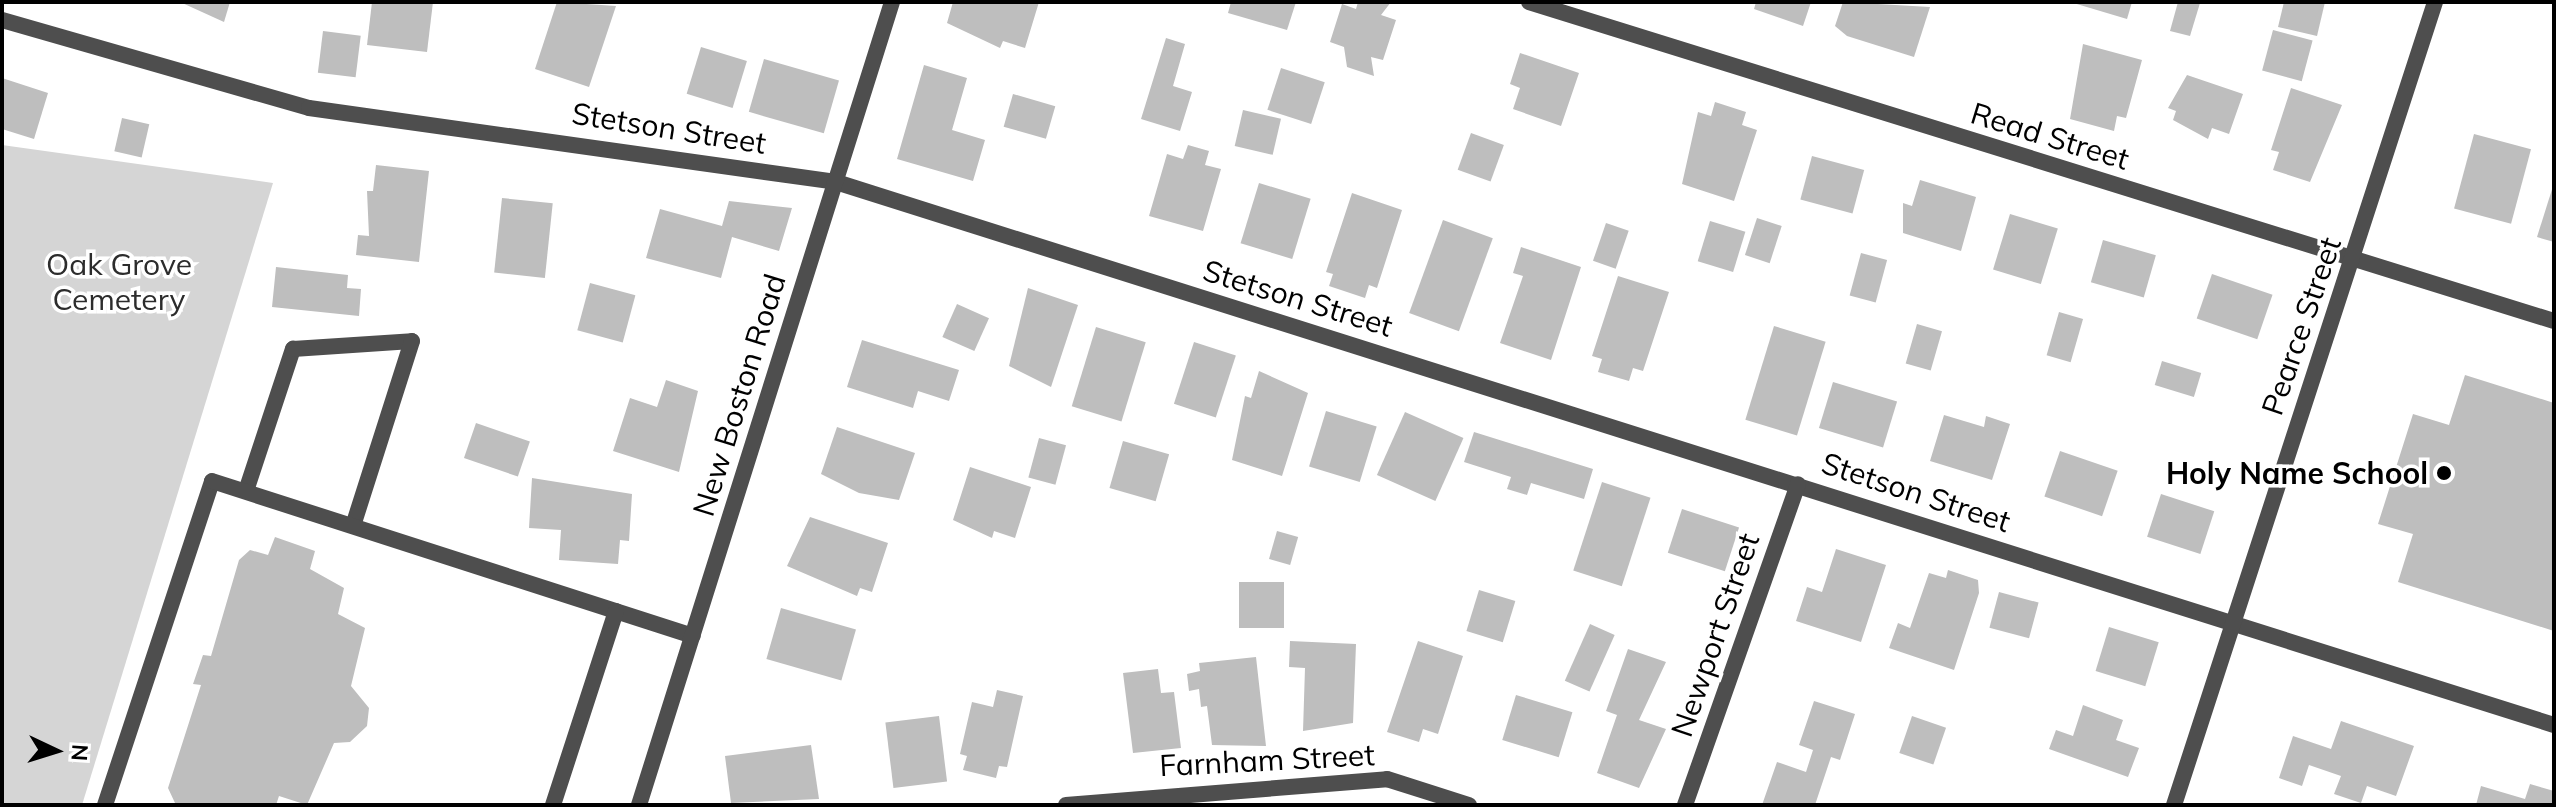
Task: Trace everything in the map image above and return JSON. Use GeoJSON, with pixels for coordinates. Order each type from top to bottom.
{"type":"FeatureCollection","features":[{"type":"Feature","properties":{"kind":"street","name":"New Boston Road"},"geometry":{"type":"LineString","coordinates":[[639,805],[892,2]]}},
{"type":"Feature","properties":{"kind":"street","name":"Read Street"},"geometry":{"type":"LineString","coordinates":[[1529,2],[2353,261],[2554,321]]}},
{"type":"Feature","properties":{"kind":"street","name":"Pearce Street"},"geometry":{"type":"LineString","coordinates":[[2174,805],[2230,622],[2353,261],[2435,2]]}},
{"type":"Feature","properties":{"kind":"street","name":"Stetson Street"},"geometry":{"type":"LineString","coordinates":[[2,20],[309,108],[836,182],[2554,725]]}},
{"type":"Feature","properties":{"kind":"street"},"geometry":{"type":"LineString","coordinates":[[246,491],[293,349],[412,341],[353,526]]}},
{"type":"Feature","properties":{"kind":"street"},"geometry":{"type":"LineString","coordinates":[[105,805],[212,481],[693,636]]}},
{"type":"Feature","properties":{"kind":"street","name":"Newport Street"},"geometry":{"type":"LineString","coordinates":[[1685,805],[1798,484]]}},
{"type":"Feature","properties":{"kind":"street"},"geometry":{"type":"LineString","coordinates":[[553,805],[616,611]]}},
{"type":"Feature","properties":{"kind":"street","name":"Farnham Street"},"geometry":{"type":"LineString","coordinates":[[1066,805],[1387,779],[1469,805]]}},
{"type":"Feature","properties":{"kind":"green space","name":"Oak Grove Cemetery"},"geometry":{"type":"Polygon","coordinates":[[[2,145],[273,183],[82,805],[2,805],[2,145]]]}},
{"type":"Feature","properties":{"kind":"building"},"geometry":{"type":"Polygon","coordinates":[[[180,2],[230,2],[224,22],[180,2]]]}},
{"type":"Feature","properties":{"kind":"building"},"geometry":{"type":"Polygon","coordinates":[[[372,2],[433,2],[427,52],[367,45],[372,2]]]}},
{"type":"Feature","properties":{"kind":"building"},"geometry":{"type":"Polygon","coordinates":[[[557,2],[616,6],[589,87],[535,69],[557,2]]]}},
{"type":"Feature","properties":{"kind":"building"},"geometry":{"type":"Polygon","coordinates":[[[953,2],[1039,2],[1025,48],[1003,41],[1000,48],[947,23],[953,2]]]}},
{"type":"Feature","properties":{"kind":"building"},"geometry":{"type":"Polygon","coordinates":[[[1231,2],[1296,2],[1287,30],[1228,13],[1231,2]]]}},
{"type":"Feature","properties":{"kind":"building"},"geometry":{"type":"Polygon","coordinates":[[[1358,2],[1391,2],[1381,15],[1396,20],[1383,60],[1371,57],[1374,76],[1347,67],[1344,47],[1330,42],[1342,4],[1356,9],[1358,2]]]}},
{"type":"Feature","properties":{"kind":"building"},"geometry":{"type":"Polygon","coordinates":[[[1756,2],[1811,2],[1803,26],[1754,9],[1756,2]]]}},
{"type":"Feature","properties":{"kind":"building"},"geometry":{"type":"Polygon","coordinates":[[[1843,2],[1930,7],[1914,57],[1847,36],[1835,26],[1843,2]]]}},
{"type":"Feature","properties":{"kind":"building"},"geometry":{"type":"Polygon","coordinates":[[[2070,2],[2132,2],[2127,19],[2070,2]]]}},
{"type":"Feature","properties":{"kind":"building"},"geometry":{"type":"Polygon","coordinates":[[[2178,2],[2200,3],[2190,36],[2170,31],[2178,2]]]}},
{"type":"Feature","properties":{"kind":"building"},"geometry":{"type":"Polygon","coordinates":[[[2284,2],[2325,2],[2317,36],[2278,27],[2284,2]]]}},
{"type":"Feature","properties":{"kind":"building"},"geometry":{"type":"Polygon","coordinates":[[[2273,30],[2313,41],[2302,81],[2262,71],[2273,30]]]}},
{"type":"Feature","properties":{"kind":"building"},"geometry":{"type":"Polygon","coordinates":[[[323,31],[361,36],[356,77],[318,73],[323,31]]]}},
{"type":"Feature","properties":{"kind":"building"},"geometry":{"type":"Polygon","coordinates":[[[1166,38],[1185,44],[1173,86],[1192,92],[1180,131],[1141,119],[1166,38]]]}},
{"type":"Feature","properties":{"kind":"building"},"geometry":{"type":"Polygon","coordinates":[[[2083,44],[2142,60],[2126,118],[2117,116],[2114,131],[2070,119],[2083,44]]]}},
{"type":"Feature","properties":{"kind":"building"},"geometry":{"type":"Polygon","coordinates":[[[701,47],[747,61],[733,108],[687,94],[701,47]]]}},
{"type":"Feature","properties":{"kind":"building"},"geometry":{"type":"Polygon","coordinates":[[[1520,53],[1579,73],[1561,126],[1513,109],[1520,88],[1510,84],[1520,53]]]}},
{"type":"Feature","properties":{"kind":"building"},"geometry":{"type":"Polygon","coordinates":[[[764,59],[839,80],[824,133],[749,112],[764,59]]]}},
{"type":"Feature","properties":{"kind":"building"},"geometry":{"type":"Polygon","coordinates":[[[924,65],[967,78],[952,130],[985,140],[973,181],[897,159],[924,65]]]}},
{"type":"Feature","properties":{"kind":"building"},"geometry":{"type":"Polygon","coordinates":[[[1281,68],[1325,82],[1311,124],[1267,110],[1281,68]]]}},
{"type":"Feature","properties":{"kind":"building"},"geometry":{"type":"Polygon","coordinates":[[[2187,75],[2243,94],[2229,134],[2212,128],[2208,139],[2173,120],[2176,111],[2168,108],[2187,75]]]}},
{"type":"Feature","properties":{"kind":"building"},"geometry":{"type":"Polygon","coordinates":[[[2,78],[48,93],[34,139],[2,129],[2,78]]]}},
{"type":"Feature","properties":{"kind":"building"},"geometry":{"type":"Polygon","coordinates":[[[2291,88],[2342,105],[2310,182],[2273,170],[2279,152],[2271,150],[2291,88]]]}},
{"type":"Feature","properties":{"kind":"building"},"geometry":{"type":"Polygon","coordinates":[[[1013,94],[1055,106],[1046,139],[1004,127],[1013,94]]]}},
{"type":"Feature","properties":{"kind":"building"},"geometry":{"type":"Polygon","coordinates":[[[1715,102],[1746,112],[1742,125],[1757,130],[1734,201],[1682,184],[1698,112],[1711,116],[1715,102]]]}},
{"type":"Feature","properties":{"kind":"building"},"geometry":{"type":"Polygon","coordinates":[[[1243,110],[1281,119],[1273,155],[1235,146],[1243,110]]]}},
{"type":"Feature","properties":{"kind":"building"},"geometry":{"type":"Polygon","coordinates":[[[122,118],[149,124],[142,157],[114,151],[122,118]]]}},
{"type":"Feature","properties":{"kind":"building"},"geometry":{"type":"Polygon","coordinates":[[[1471,133],[1504,145],[1491,182],[1458,170],[1471,133]]]}},
{"type":"Feature","properties":{"kind":"building"},"geometry":{"type":"Polygon","coordinates":[[[2474,134],[2531,149],[2511,224],[2454,208],[2474,134]]]}},
{"type":"Feature","properties":{"kind":"building"},"geometry":{"type":"Polygon","coordinates":[[[1188,145],[1209,151],[1205,165],[1221,169],[1203,231],[1149,216],[1167,154],[1183,159],[1188,145]]]}},
{"type":"Feature","properties":{"kind":"building"},"geometry":{"type":"Polygon","coordinates":[[[1812,156],[1864,170],[1853,213],[1800,199],[1812,156]]]}},
{"type":"Feature","properties":{"kind":"building"},"geometry":{"type":"Polygon","coordinates":[[[376,165],[429,171],[419,262],[356,255],[358,235],[369,236],[367,191],[373,191],[376,165]]]}},
{"type":"Feature","properties":{"kind":"building"},"geometry":{"type":"Polygon","coordinates":[[[1920,180],[1976,197],[1961,251],[1903,233],[1903,203],[1912,206],[1920,180]]]}},
{"type":"Feature","properties":{"kind":"building"},"geometry":{"type":"Polygon","coordinates":[[[1259,183],[1311,199],[1292,259],[1241,243],[1259,183]]]}},
{"type":"Feature","properties":{"kind":"building"},"geometry":{"type":"Polygon","coordinates":[[[2554,183],[2554,242],[2537,237],[2554,183]]]}},
{"type":"Feature","properties":{"kind":"building"},"geometry":{"type":"Polygon","coordinates":[[[1352,193],[1402,210],[1377,288],[1369,285],[1365,298],[1329,286],[1333,274],[1326,272],[1352,193]]]}},
{"type":"Feature","properties":{"kind":"building"},"geometry":{"type":"Polygon","coordinates":[[[502,198],[553,203],[545,278],[494,273],[502,198]]]}},
{"type":"Feature","properties":{"kind":"building"},"geometry":{"type":"Polygon","coordinates":[[[729,201],[792,208],[779,251],[732,237],[721,278],[646,258],[660,209],[722,226],[729,201]]]}},
{"type":"Feature","properties":{"kind":"building"},"geometry":{"type":"Polygon","coordinates":[[[2010,214],[2058,229],[2041,284],[1993,269],[2010,214]]]}},
{"type":"Feature","properties":{"kind":"building"},"geometry":{"type":"Polygon","coordinates":[[[1757,218],[1782,226],[1770,263],[1745,255],[1757,218]]]}},
{"type":"Feature","properties":{"kind":"building"},"geometry":{"type":"Polygon","coordinates":[[[1443,220],[1493,238],[1459,331],[1409,313],[1443,220]]]}},
{"type":"Feature","properties":{"kind":"building"},"geometry":{"type":"Polygon","coordinates":[[[1710,221],[1745,232],[1733,272],[1698,261],[1710,221]]]}},
{"type":"Feature","properties":{"kind":"building"},"geometry":{"type":"Polygon","coordinates":[[[1606,223],[1629,231],[1616,269],[1593,261],[1606,223]]]}},
{"type":"Feature","properties":{"kind":"building"},"geometry":{"type":"Polygon","coordinates":[[[2103,240],[2156,255],[2144,297],[2091,282],[2103,240]]]}},
{"type":"Feature","properties":{"kind":"building"},"geometry":{"type":"Polygon","coordinates":[[[1521,247],[1581,267],[1551,360],[1500,343],[1523,276],[1513,273],[1521,247]]]}},
{"type":"Feature","properties":{"kind":"building"},"geometry":{"type":"Polygon","coordinates":[[[1861,253],[1887,260],[1876,302],[1850,296],[1861,253]]]}},
{"type":"Feature","properties":{"kind":"building"},"geometry":{"type":"Polygon","coordinates":[[[276,267],[348,275],[347,288],[361,289],[359,316],[272,307],[276,267]]]}},
{"type":"Feature","properties":{"kind":"building"},"geometry":{"type":"Polygon","coordinates":[[[2212,274],[2273,295],[2257,339],[2197,318],[2212,274]]]}},
{"type":"Feature","properties":{"kind":"building"},"geometry":{"type":"Polygon","coordinates":[[[1618,276],[1669,292],[1643,371],[1633,368],[1629,381],[1598,372],[1602,359],[1592,356],[1618,276]]]}},
{"type":"Feature","properties":{"kind":"building"},"geometry":{"type":"Polygon","coordinates":[[[590,283],[635,295],[623,342],[577,330],[590,283]]]}},
{"type":"Feature","properties":{"kind":"building"},"geometry":{"type":"Polygon","coordinates":[[[1028,288],[1078,305],[1051,387],[1009,366],[1028,288]]]}},
{"type":"Feature","properties":{"kind":"building"},"geometry":{"type":"Polygon","coordinates":[[[957,304],[989,318],[974,351],[942,337],[957,304]]]}},
{"type":"Feature","properties":{"kind":"building"},"geometry":{"type":"Polygon","coordinates":[[[2059,312],[2083,319],[2071,362],[2047,355],[2059,312]]]}},
{"type":"Feature","properties":{"kind":"building"},"geometry":{"type":"Polygon","coordinates":[[[1917,324],[1942,331],[1931,371],[1906,363],[1917,324]]]}},
{"type":"Feature","properties":{"kind":"building"},"geometry":{"type":"Polygon","coordinates":[[[1774,326],[1826,342],[1797,436],[1745,420],[1774,326]]]}},
{"type":"Feature","properties":{"kind":"building"},"geometry":{"type":"Polygon","coordinates":[[[1096,327],[1146,342],[1121,422],[1072,406],[1096,327]]]}},
{"type":"Feature","properties":{"kind":"building"},"geometry":{"type":"Polygon","coordinates":[[[862,340],[959,370],[949,401],[918,391],[913,408],[847,387],[862,340]]]}},
{"type":"Feature","properties":{"kind":"building"},"geometry":{"type":"Polygon","coordinates":[[[1194,342],[1236,356],[1216,417],[1174,404],[1194,342]]]}},
{"type":"Feature","properties":{"kind":"building"},"geometry":{"type":"Polygon","coordinates":[[[2162,361],[2201,373],[2194,397],[2155,385],[2162,361]]]}},
{"type":"Feature","properties":{"kind":"building"},"geometry":{"type":"Polygon","coordinates":[[[1259,371],[1308,393],[1282,476],[1232,460],[1245,396],[1251,398],[1259,371]]]}},
{"type":"Feature","properties":{"kind":"building"},"geometry":{"type":"Polygon","coordinates":[[[2465,375],[2554,403],[2554,631],[2398,582],[2413,534],[2378,524],[2413,414],[2449,425],[2465,375]]]}},
{"type":"Feature","properties":{"kind":"building"},"geometry":{"type":"Polygon","coordinates":[[[666,380],[698,391],[679,472],[613,451],[630,398],[657,407],[666,380]]]}},
{"type":"Feature","properties":{"kind":"building"},"geometry":{"type":"Polygon","coordinates":[[[1833,382],[1897,402],[1883,447],[1819,428],[1833,382]]]}},
{"type":"Feature","properties":{"kind":"building"},"geometry":{"type":"Polygon","coordinates":[[[1326,411],[1377,426],[1360,482],[1309,466],[1326,411]]]}},
{"type":"Feature","properties":{"kind":"building"},"geometry":{"type":"Polygon","coordinates":[[[1405,412],[1463,438],[1435,501],[1377,475],[1405,412]]]}},
{"type":"Feature","properties":{"kind":"building"},"geometry":{"type":"Polygon","coordinates":[[[1944,415],[1984,427],[1986,416],[2010,424],[1992,480],[1930,461],[1944,415]]]}},
{"type":"Feature","properties":{"kind":"building"},"geometry":{"type":"Polygon","coordinates":[[[476,423],[530,442],[518,477],[464,458],[476,423]]]}},
{"type":"Feature","properties":{"kind":"building"},"geometry":{"type":"Polygon","coordinates":[[[837,427],[915,453],[899,500],[859,493],[821,474],[837,427]]]}},
{"type":"Feature","properties":{"kind":"building"},"geometry":{"type":"Polygon","coordinates":[[[1474,432],[1593,469],[1584,499],[1531,483],[1527,495],[1507,489],[1511,477],[1464,462],[1474,432]]]}},
{"type":"Feature","properties":{"kind":"building"},"geometry":{"type":"Polygon","coordinates":[[[1039,438],[1066,445],[1055,485],[1028,478],[1039,438]]]}},
{"type":"Feature","properties":{"kind":"building"},"geometry":{"type":"Polygon","coordinates":[[[1123,441],[1169,454],[1156,501],[1109,488],[1123,441]]]}},
{"type":"Feature","properties":{"kind":"building"},"geometry":{"type":"Polygon","coordinates":[[[2060,451],[2118,471],[2102,516],[2044,496],[2060,451]]]}},
{"type":"Feature","properties":{"kind":"building"},"geometry":{"type":"Polygon","coordinates":[[[970,467],[1031,487],[1015,538],[994,531],[992,538],[953,520],[970,467]]]}},
{"type":"Feature","properties":{"kind":"building"},"geometry":{"type":"Polygon","coordinates":[[[532,478],[632,494],[629,541],[620,540],[618,564],[559,560],[561,530],[529,528],[532,478]]]}},
{"type":"Feature","properties":{"kind":"building"},"geometry":{"type":"Polygon","coordinates":[[[1602,482],[1651,498],[1622,586],[1573,570],[1602,482]]]}},
{"type":"Feature","properties":{"kind":"building"},"geometry":{"type":"Polygon","coordinates":[[[2161,494],[2214,511],[2200,554],[2147,537],[2161,494]]]}},
{"type":"Feature","properties":{"kind":"building"},"geometry":{"type":"Polygon","coordinates":[[[1682,509],[1739,528],[1725,571],[1668,553],[1682,509]]]}},
{"type":"Feature","properties":{"kind":"building"},"geometry":{"type":"Polygon","coordinates":[[[810,517],[888,543],[872,592],[860,588],[857,596],[787,566],[810,517]]]}},
{"type":"Feature","properties":{"kind":"building"},"geometry":{"type":"Polygon","coordinates":[[[1277,531],[1298,537],[1290,565],[1269,559],[1277,531]]]}},
{"type":"Feature","properties":{"kind":"building"},"geometry":{"type":"Polygon","coordinates":[[[275,537],[315,551],[310,569],[344,588],[338,614],[365,628],[351,686],[369,708],[367,726],[350,742],[334,743],[307,805],[279,796],[276,805],[175,803],[168,788],[201,685],[193,684],[203,655],[211,656],[239,560],[250,550],[268,555],[275,537]]]}},
{"type":"Feature","properties":{"kind":"building"},"geometry":{"type":"Polygon","coordinates":[[[1836,549],[1886,565],[1861,642],[1796,621],[1807,587],[1822,592],[1836,549]]]}},
{"type":"Feature","properties":{"kind":"building"},"geometry":{"type":"Polygon","coordinates":[[[1948,570],[1978,580],[1979,593],[1954,670],[1889,648],[1898,623],[1910,628],[1929,573],[1946,578],[1948,570]]]}},
{"type":"Feature","properties":{"kind":"building"},"geometry":{"type":"Polygon","coordinates":[[[1239,582],[1284,582],[1284,628],[1239,628],[1239,582]]]}},
{"type":"Feature","properties":{"kind":"building"},"geometry":{"type":"Polygon","coordinates":[[[1479,590],[1515,601],[1503,642],[1466,631],[1479,590]]]}},
{"type":"Feature","properties":{"kind":"building"},"geometry":{"type":"Polygon","coordinates":[[[1999,592],[2039,603],[2029,638],[1989,628],[1999,592]]]}},
{"type":"Feature","properties":{"kind":"building"},"geometry":{"type":"Polygon","coordinates":[[[781,608],[856,629],[841,680],[766,659],[781,608]]]}},
{"type":"Feature","properties":{"kind":"building"},"geometry":{"type":"Polygon","coordinates":[[[1590,624],[1615,635],[1589,692],[1565,681],[1590,624]]]}},
{"type":"Feature","properties":{"kind":"building"},"geometry":{"type":"Polygon","coordinates":[[[2109,627],[2159,642],[2145,686],[2096,671],[2109,627]]]}},
{"type":"Feature","properties":{"kind":"building"},"geometry":{"type":"Polygon","coordinates":[[[1290,641],[1356,644],[1353,723],[1303,731],[1305,668],[1289,667],[1290,641]]]}},
{"type":"Feature","properties":{"kind":"building"},"geometry":{"type":"Polygon","coordinates":[[[1418,641],[1463,656],[1438,734],[1423,729],[1419,742],[1387,732],[1418,641]]]}},
{"type":"Feature","properties":{"kind":"building"},"geometry":{"type":"Polygon","coordinates":[[[1628,649],[1666,662],[1639,720],[1666,729],[1639,788],[1597,773],[1617,715],[1606,711],[1628,649]]]}},
{"type":"Feature","properties":{"kind":"building"},"geometry":{"type":"Polygon","coordinates":[[[1256,657],[1266,746],[1212,745],[1207,706],[1201,707],[1199,689],[1189,691],[1187,674],[1200,671],[1199,663],[1256,657]]]}},
{"type":"Feature","properties":{"kind":"building"},"geometry":{"type":"Polygon","coordinates":[[[1158,669],[1161,693],[1174,692],[1181,748],[1133,753],[1123,673],[1158,669]]]}},
{"type":"Feature","properties":{"kind":"building"},"geometry":{"type":"Polygon","coordinates":[[[997,690],[1023,696],[1007,767],[999,766],[996,778],[963,770],[967,756],[960,754],[972,702],[993,707],[997,690]]]}},
{"type":"Feature","properties":{"kind":"building"},"geometry":{"type":"Polygon","coordinates":[[[1516,695],[1572,712],[1559,757],[1502,740],[1516,695]]]}},
{"type":"Feature","properties":{"kind":"building"},"geometry":{"type":"Polygon","coordinates":[[[1814,701],[1855,714],[1840,760],[1831,757],[1815,805],[1762,805],[1777,762],[1806,772],[1813,750],[1799,745],[1814,701]]]}},
{"type":"Feature","properties":{"kind":"building"},"geometry":{"type":"Polygon","coordinates":[[[2083,705],[2123,720],[2116,740],[2139,748],[2128,777],[2049,749],[2056,730],[2073,736],[2083,705]]]}},
{"type":"Feature","properties":{"kind":"building"},"geometry":{"type":"Polygon","coordinates":[[[939,716],[947,782],[893,788],[885,723],[939,716]]]}},
{"type":"Feature","properties":{"kind":"building"},"geometry":{"type":"Polygon","coordinates":[[[1912,716],[1946,728],[1933,765],[1899,753],[1912,716]]]}},
{"type":"Feature","properties":{"kind":"building"},"geometry":{"type":"Polygon","coordinates":[[[2341,721],[2414,746],[2396,796],[2367,786],[2361,803],[2334,794],[2341,776],[2309,765],[2302,786],[2279,778],[2293,736],[2331,749],[2341,721]]]}},
{"type":"Feature","properties":{"kind":"building"},"geometry":{"type":"Polygon","coordinates":[[[811,745],[819,799],[731,803],[725,756],[811,745]]]}},
{"type":"Feature","properties":{"kind":"building"},"geometry":{"type":"Polygon","coordinates":[[[2530,784],[2554,791],[2554,805],[2476,805],[2481,786],[2525,799],[2530,784]]]}},
{"type":"Feature","properties":{"kind":"place","name":"Holy Name School"},"geometry":{"type":"Point","coordinates":[2444,473]}}]}
